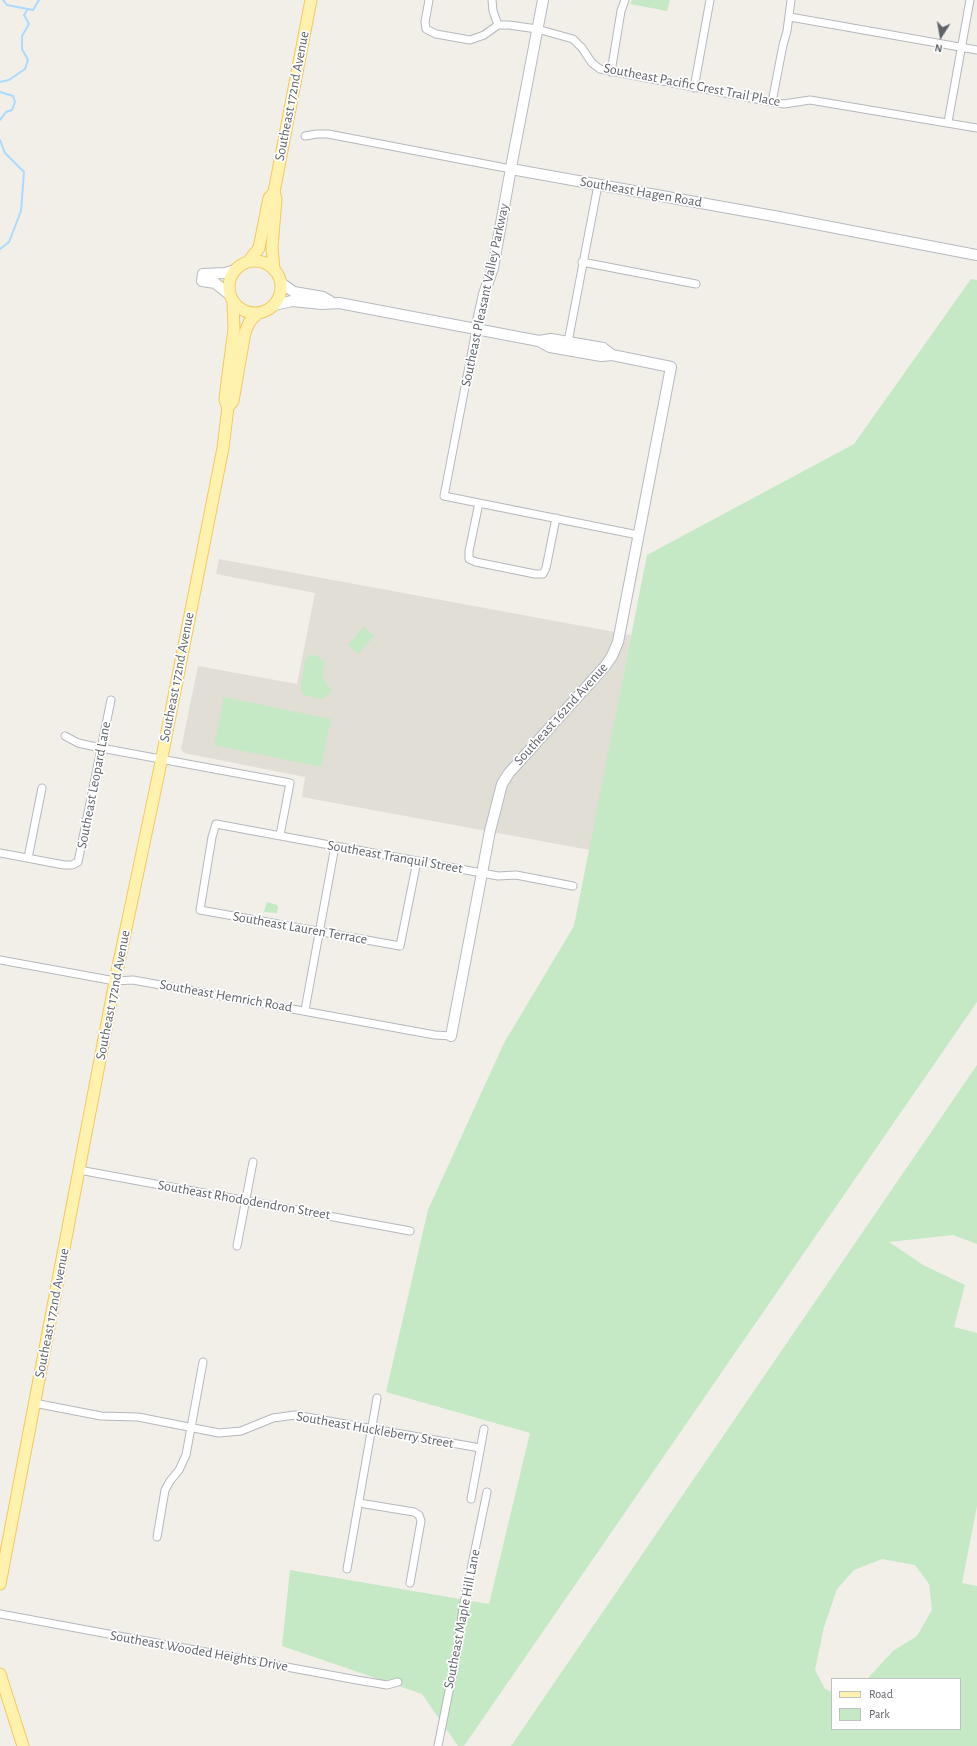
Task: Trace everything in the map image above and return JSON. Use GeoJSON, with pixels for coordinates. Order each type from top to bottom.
{"type":"FeatureCollection","features":[{"type":"Feature","properties":{"kind":"main road","name":"Southeast 172nd Avenue"},"geometry":{"type":"LineString","coordinates":[[281,283],[274,270],[272,243],[276,199],[274,192],[311,0]]}},
{"type":"Feature","properties":{"kind":"main road","name":"Southeast 172nd Avenue"},"geometry":{"type":"LineString","coordinates":[[0,1584],[115,981],[223,448],[228,406],[225,400],[234,329],[229,284],[235,270],[248,262],[259,248],[269,198],[274,192]]}},
{"type":"Feature","properties":{"kind":"main road"},"geometry":{"type":"LineString","coordinates":[[248,262],[262,262],[274,270]]}},
{"type":"Feature","properties":{"kind":"main road"},"geometry":{"type":"LineString","coordinates":[[274,305],[279,297],[281,283]]}},
{"type":"Feature","properties":{"kind":"main road"},"geometry":{"type":"LineString","coordinates":[[231,298],[241,310],[257,314]]}},
{"type":"Feature","properties":{"kind":"main road","name":"Southeast 172nd Avenue"},"geometry":{"type":"LineString","coordinates":[[228,406],[233,401],[245,332],[250,321],[257,314],[266,311],[274,305]]}},
{"type":"Feature","properties":{"kind":"main road"},"geometry":{"type":"LineString","coordinates":[[0,1674],[23,1746]]}},
{"type":"Feature","properties":{"kind":"street"},"geometry":{"type":"LineString","coordinates":[[429,0],[425,22],[426,29],[436,34],[470,40],[484,36],[498,26],[493,11],[492,0]]}},
{"type":"Feature","properties":{"kind":"street","name":"Southeast Pleasant Valley Parkway"},"geometry":{"type":"LineString","coordinates":[[479,503],[444,496],[476,330],[484,294],[494,268],[543,0]]}},
{"type":"Feature","properties":{"kind":"street"},"geometry":{"type":"LineString","coordinates":[[611,72],[621,11],[625,0]]}},
{"type":"Feature","properties":{"kind":"street"},"geometry":{"type":"LineString","coordinates":[[694,88],[710,0]]}},
{"type":"Feature","properties":{"kind":"street"},"geometry":{"type":"LineString","coordinates":[[772,102],[790,17],[792,0]]}},
{"type":"Feature","properties":{"kind":"street"},"geometry":{"type":"LineString","coordinates":[[948,122],[970,0]]}},
{"type":"Feature","properties":{"kind":"street"},"geometry":{"type":"LineString","coordinates":[[790,17],[977,50]]}},
{"type":"Feature","properties":{"kind":"street","name":"Southeast Pacific Crest Trail Place"},"geometry":{"type":"LineString","coordinates":[[498,26],[509,25],[574,39],[592,63],[600,69],[611,72],[784,104],[810,100],[977,128]]}},
{"type":"Feature","properties":{"kind":"street","name":"Southeast Hagen Road"},"geometry":{"type":"LineString","coordinates":[[305,136],[328,134],[977,254]]}},
{"type":"Feature","properties":{"kind":"street"},"geometry":{"type":"LineString","coordinates":[[568,342],[582,262],[598,185]]}},
{"type":"Feature","properties":{"kind":"street"},"geometry":{"type":"LineString","coordinates":[[582,262],[696,284]]}},
{"type":"Feature","properties":{"kind":"street"},"geometry":{"type":"LineString","coordinates":[[231,298],[215,284],[202,281],[203,274],[225,273],[235,270]]}},
{"type":"Feature","properties":{"kind":"street"},"geometry":{"type":"LineString","coordinates":[[281,283],[294,292],[323,297],[332,302],[539,341],[550,347],[602,356],[612,355]]}},
{"type":"Feature","properties":{"kind":"street"},"geometry":{"type":"LineString","coordinates":[[274,305],[292,301],[322,304],[332,302]]}},
{"type":"Feature","properties":{"kind":"street"},"geometry":{"type":"LineString","coordinates":[[539,341],[551,339],[603,348],[612,355]]}},
{"type":"Feature","properties":{"kind":"street","name":"Southeast 162nd Avenue"},"geometry":{"type":"LineString","coordinates":[[452,1036],[482,873],[499,793],[509,773],[606,665],[618,642],[671,367],[612,355]]}},
{"type":"Feature","properties":{"kind":"street"},"geometry":{"type":"LineString","coordinates":[[556,518],[546,568],[543,574],[535,574],[476,562],[469,559],[468,551],[479,503],[556,518],[638,535]]}},
{"type":"Feature","properties":{"kind":"street","name":"Southeast Leopard Lane"},"geometry":{"type":"LineString","coordinates":[[0,853],[68,866],[74,865],[78,862],[111,700]]}},
{"type":"Feature","properties":{"kind":"street"},"geometry":{"type":"LineString","coordinates":[[64,736],[78,743],[101,748],[290,783],[280,835]]}},
{"type":"Feature","properties":{"kind":"street"},"geometry":{"type":"LineString","coordinates":[[28,858],[42,788]]}},
{"type":"Feature","properties":{"kind":"street","name":"Southeast Tranquil Street"},"geometry":{"type":"LineString","coordinates":[[200,910],[212,837],[216,824],[498,876],[516,875],[573,886]]}},
{"type":"Feature","properties":{"kind":"street"},"geometry":{"type":"LineString","coordinates":[[305,1010],[335,846]]}},
{"type":"Feature","properties":{"kind":"street","name":"Southeast Lauren Terrace"},"geometry":{"type":"LineString","coordinates":[[200,910],[400,946],[417,861]]}},
{"type":"Feature","properties":{"kind":"street","name":"Southeast Hemrich Road"},"geometry":{"type":"LineString","coordinates":[[0,960],[115,981],[133,980],[305,1010],[435,1035],[452,1036]]}},
{"type":"Feature","properties":{"kind":"street"},"geometry":{"type":"LineString","coordinates":[[237,1246],[253,1162]]}},
{"type":"Feature","properties":{"kind":"street","name":"Southeast Rhododendron Street"},"geometry":{"type":"LineString","coordinates":[[79,1170],[410,1231]]}},
{"type":"Feature","properties":{"kind":"street"},"geometry":{"type":"LineString","coordinates":[[157,1537],[165,1490],[179,1470],[184,1459],[203,1362]]}},
{"type":"Feature","properties":{"kind":"street"},"geometry":{"type":"LineString","coordinates":[[347,1569],[377,1398]]}},
{"type":"Feature","properties":{"kind":"street","name":"Southeast Huckleberry Street"},"geometry":{"type":"LineString","coordinates":[[34,1403],[101,1416],[138,1417],[219,1433],[241,1431],[273,1418],[295,1416],[480,1448]]}},
{"type":"Feature","properties":{"kind":"street"},"geometry":{"type":"LineString","coordinates":[[471,1499],[484,1430]]}},
{"type":"Feature","properties":{"kind":"street","name":"Southeast Maple Hill Lane"},"geometry":{"type":"LineString","coordinates":[[438,1746],[487,1492]]}},
{"type":"Feature","properties":{"kind":"street"},"geometry":{"type":"LineString","coordinates":[[359,1503],[414,1512],[419,1515],[421,1521],[410,1583]]}},
{"type":"Feature","properties":{"kind":"street","name":"Southeast Wooded Heights Drive"},"geometry":{"type":"LineString","coordinates":[[0,1614],[356,1680],[386,1685],[398,1682]]}},
{"type":"Feature","properties":{"kind":"shaded area"},"geometry":{"type":"Polygon","coordinates":[[[219,559],[631,635],[590,850],[302,797],[305,777],[184,753],[181,749],[198,666],[297,684],[315,593],[216,574],[219,559]]]}},
{"type":"Feature","properties":{"kind":"green space"},"geometry":{"type":"Polygon","coordinates":[[[632,0],[670,0],[667,11],[630,4],[632,0]]]}},
{"type":"Feature","properties":{"kind":"green space"},"geometry":{"type":"Polygon","coordinates":[[[971,279],[977,280],[977,1002],[464,1746],[458,1746],[422,1694],[282,1646],[290,1570],[489,1604],[530,1433],[386,1392],[428,1210],[504,1043],[574,926],[647,555],[854,444],[971,279]]]}},
{"type":"Feature","properties":{"kind":"green space"},"geometry":{"type":"Polygon","coordinates":[[[364,627],[374,636],[358,654],[348,645],[364,627]]]}},
{"type":"Feature","properties":{"kind":"green space"},"geometry":{"type":"Polygon","coordinates":[[[308,656],[318,656],[325,663],[323,678],[332,690],[328,695],[321,699],[304,695],[300,689],[305,660],[308,656]]]}},
{"type":"Feature","properties":{"kind":"green space"},"geometry":{"type":"Polygon","coordinates":[[[224,697],[331,719],[321,767],[214,745],[224,697]]]}},
{"type":"Feature","properties":{"kind":"green space"},"geometry":{"type":"Polygon","coordinates":[[[267,902],[277,905],[277,913],[264,912],[267,902]]]}},
{"type":"Feature","properties":{"kind":"green space"},"geometry":{"type":"Polygon","coordinates":[[[977,1065],[977,1244],[953,1235],[889,1242],[923,1265],[965,1285],[954,1327],[977,1333],[977,1506],[962,1583],[977,1586],[977,1746],[511,1746],[977,1065]],[[882,1559],[854,1570],[837,1589],[824,1627],[815,1670],[825,1689],[831,1692],[831,1730],[961,1730],[961,1678],[868,1678],[893,1651],[917,1636],[932,1610],[929,1584],[915,1565],[882,1559]]]}},
{"type":"Feature","properties":{"kind":"waterway"},"geometry":{"type":"LineString","coordinates":[[3,0],[7,5],[33,10],[39,0]]}},
{"type":"Feature","properties":{"kind":"waterway"},"geometry":{"type":"LineString","coordinates":[[0,82],[9,80],[25,69],[28,60],[22,49],[22,36],[29,24],[24,15],[28,9]]}},
{"type":"Feature","properties":{"kind":"waterway"},"geometry":{"type":"LineString","coordinates":[[0,92],[13,96],[15,102],[12,110],[6,112],[0,120]]}},
{"type":"Feature","properties":{"kind":"waterway"},"geometry":{"type":"LineString","coordinates":[[0,140],[5,153],[24,172],[21,211],[9,242],[0,249]]}}]}
